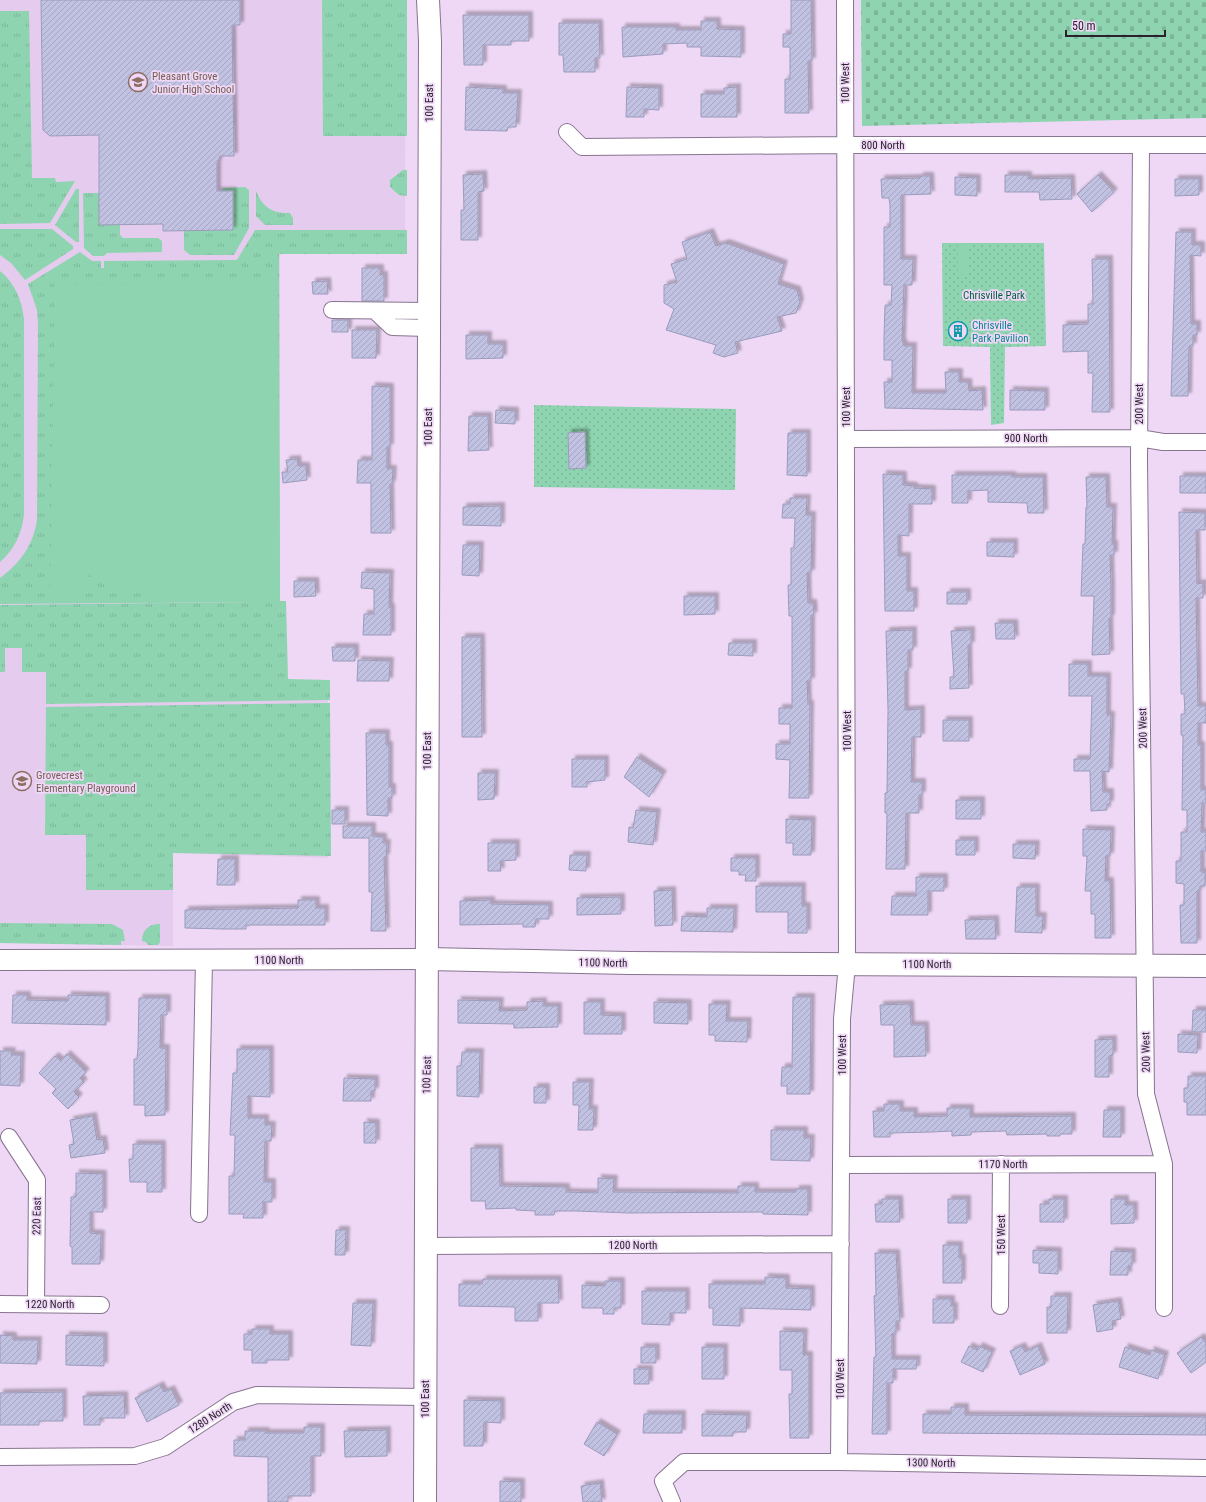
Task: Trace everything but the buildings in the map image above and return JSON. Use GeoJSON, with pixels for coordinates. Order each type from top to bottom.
{"type":"FeatureCollection","features":[{"type":"Feature","properties":{"kind":"main road","name":"100 East"},"geometry":{"type":"LineString","coordinates":[[425,1502],[425,1246],[428,959],[426,693],[430,41],[428,0]]}},
{"type":"Feature","properties":{"kind":"main road","name":"1100 North"},"geometry":{"type":"LineString","coordinates":[[428,959],[629,964],[1206,966]]}},
{"type":"Feature","properties":{"kind":"street","name":"100 West"},"geometry":{"type":"LineString","coordinates":[[839,1462],[842,1019],[847,964],[845,0]]}},
{"type":"Feature","properties":{"kind":"street","name":"800 North"},"geometry":{"type":"LineString","coordinates":[[567,132],[582,147],[1206,145]]}},
{"type":"Feature","properties":{"kind":"street","name":"200 West"},"geometry":{"type":"LineString","coordinates":[[1141,145],[1139,438],[1146,1094],[1164,1164],[1164,1308]]}},
{"type":"Feature","properties":{"kind":"street"},"geometry":{"type":"LineString","coordinates":[[332,310],[375,311],[392,326],[428,319]]}},
{"type":"Feature","properties":{"kind":"street","name":"900 North"},"geometry":{"type":"LineString","coordinates":[[846,439],[1139,438],[1163,442],[1206,442]]}},
{"type":"Feature","properties":{"kind":"street","name":"1100 North"},"geometry":{"type":"LineString","coordinates":[[0,960],[428,959]]}},
{"type":"Feature","properties":{"kind":"street"},"geometry":{"type":"LineString","coordinates":[[199,1214],[204,960]]}},
{"type":"Feature","properties":{"kind":"street","name":"220 East"},"geometry":{"type":"LineString","coordinates":[[9,1137],[37,1180],[36,1304]]}},
{"type":"Feature","properties":{"kind":"street","name":"150 West"},"geometry":{"type":"LineString","coordinates":[[1000,1306],[1001,1164]]}},
{"type":"Feature","properties":{"kind":"street","name":"1170 North"},"geometry":{"type":"LineString","coordinates":[[841,1165],[1164,1164]]}},
{"type":"Feature","properties":{"kind":"street","name":"1200 North"},"geometry":{"type":"LineString","coordinates":[[425,1246],[841,1244]]}},
{"type":"Feature","properties":{"kind":"street","name":"1220 North"},"geometry":{"type":"LineString","coordinates":[[0,1304],[101,1304]]}},
{"type":"Feature","properties":{"kind":"street","name":"1280 North"},"geometry":{"type":"LineString","coordinates":[[0,1457],[135,1456],[165,1447],[233,1402],[257,1395],[425,1397]]}},
{"type":"Feature","properties":{"kind":"street","name":"1300 North"},"geometry":{"type":"LineString","coordinates":[[672,1502],[663,1481],[684,1462],[839,1462],[1206,1468]]}},
{"type":"Feature","properties":{"kind":"shaded area"},"geometry":{"type":"Polygon","coordinates":[[[0,0],[406,0],[405,253],[280,253],[280,599],[255,600],[251,690],[328,690],[328,858],[173,853],[173,946],[0,943],[0,0]]]}},
{"type":"Feature","properties":{"kind":"green space"},"geometry":{"type":"Polygon","coordinates":[[[322,0],[407,0],[407,136],[323,136],[322,0]]]}},
{"type":"Feature","properties":{"kind":"green space"},"geometry":{"type":"Polygon","coordinates":[[[861,0],[1206,0],[1206,118],[862,126],[861,0]]]}},
{"type":"Feature","properties":{"kind":"green space"},"geometry":{"type":"Polygon","coordinates":[[[0,11],[29,11],[32,178],[55,178],[56,182],[75,181],[50,223],[0,224],[0,11]]]}},
{"type":"Feature","properties":{"kind":"green space"},"geometry":{"type":"Polygon","coordinates":[[[403,170],[407,170],[407,196],[399,195],[390,187],[390,180],[403,170]]]}},
{"type":"Feature","properties":{"kind":"green space"},"geometry":{"type":"Polygon","coordinates":[[[245,187],[249,190],[249,228],[234,255],[190,255],[184,250],[184,231],[233,230],[233,191],[220,191],[224,188],[245,187]]]}},
{"type":"Feature","properties":{"kind":"green space"},"geometry":{"type":"Polygon","coordinates":[[[76,189],[79,189],[79,242],[76,242],[55,225],[76,189]]]}},
{"type":"Feature","properties":{"kind":"green space"},"geometry":{"type":"Polygon","coordinates":[[[256,191],[261,201],[273,211],[290,213],[293,218],[293,225],[265,225],[256,216],[256,191]]]}},
{"type":"Feature","properties":{"kind":"green space"},"geometry":{"type":"Polygon","coordinates":[[[83,193],[99,193],[120,225],[120,235],[123,238],[158,238],[162,241],[162,252],[107,253],[104,256],[93,256],[84,248],[83,193]]]}},
{"type":"Feature","properties":{"kind":"green space"},"geometry":{"type":"Polygon","coordinates":[[[0,229],[52,229],[73,246],[73,249],[25,280],[11,263],[0,255],[0,229]]]}},
{"type":"Feature","properties":{"kind":"green space"},"geometry":{"type":"Polygon","coordinates":[[[255,230],[407,230],[407,254],[279,254],[280,601],[286,601],[288,679],[330,680],[330,700],[46,704],[46,672],[22,672],[22,648],[5,648],[5,672],[0,672],[0,605],[264,602],[0,604],[0,578],[14,566],[29,546],[37,520],[38,323],[37,310],[28,284],[80,252],[92,261],[101,261],[101,268],[104,268],[104,261],[237,260],[255,230]]]}},
{"type":"Feature","properties":{"kind":"green space","name":"Chrisville Park"},"geometry":{"type":"Polygon","coordinates":[[[942,243],[1044,243],[1046,346],[1005,347],[1004,423],[991,425],[990,347],[943,346],[942,243]]]}},
{"type":"Feature","properties":{"kind":"green space"},"geometry":{"type":"Polygon","coordinates":[[[958,243],[968,243],[967,275],[958,274],[958,243]]]}},
{"type":"Feature","properties":{"kind":"green space"},"geometry":{"type":"Polygon","coordinates":[[[0,271],[10,281],[17,293],[22,306],[24,319],[24,514],[22,528],[14,546],[0,562],[0,271]]]}},
{"type":"Feature","properties":{"kind":"green space"},"geometry":{"type":"Polygon","coordinates":[[[278,283],[280,599],[147,603],[142,593],[88,575],[75,597],[50,598],[55,284],[278,283]]]}},
{"type":"Feature","properties":{"kind":"green space"},"geometry":{"type":"Polygon","coordinates":[[[534,405],[736,409],[735,490],[534,487],[534,405]]]}},
{"type":"Feature","properties":{"kind":"green space"},"geometry":{"type":"Polygon","coordinates":[[[330,703],[331,856],[173,853],[173,890],[86,890],[86,835],[45,835],[46,707],[330,703]]]}},
{"type":"Feature","properties":{"kind":"green space"},"geometry":{"type":"Polygon","coordinates":[[[0,923],[112,924],[123,930],[125,941],[121,941],[121,945],[0,943],[0,923]]]}},
{"type":"Feature","properties":{"kind":"green space"},"geometry":{"type":"Polygon","coordinates":[[[160,924],[160,942],[158,945],[148,945],[146,942],[142,941],[143,934],[149,926],[160,924]]]}},
{"type":"Feature","properties":{"kind":"place","name":"Pleasant Grove Junior High School"},"geometry":{"type":"Point","coordinates":[138,82]}},
{"type":"Feature","properties":{"kind":"place","name":"Chrisville Park Pavilion"},"geometry":{"type":"Point","coordinates":[958,331]}},
{"type":"Feature","properties":{"kind":"place","name":"Grovecrest Elementary Playground"},"geometry":{"type":"Point","coordinates":[22,781]}}]}
